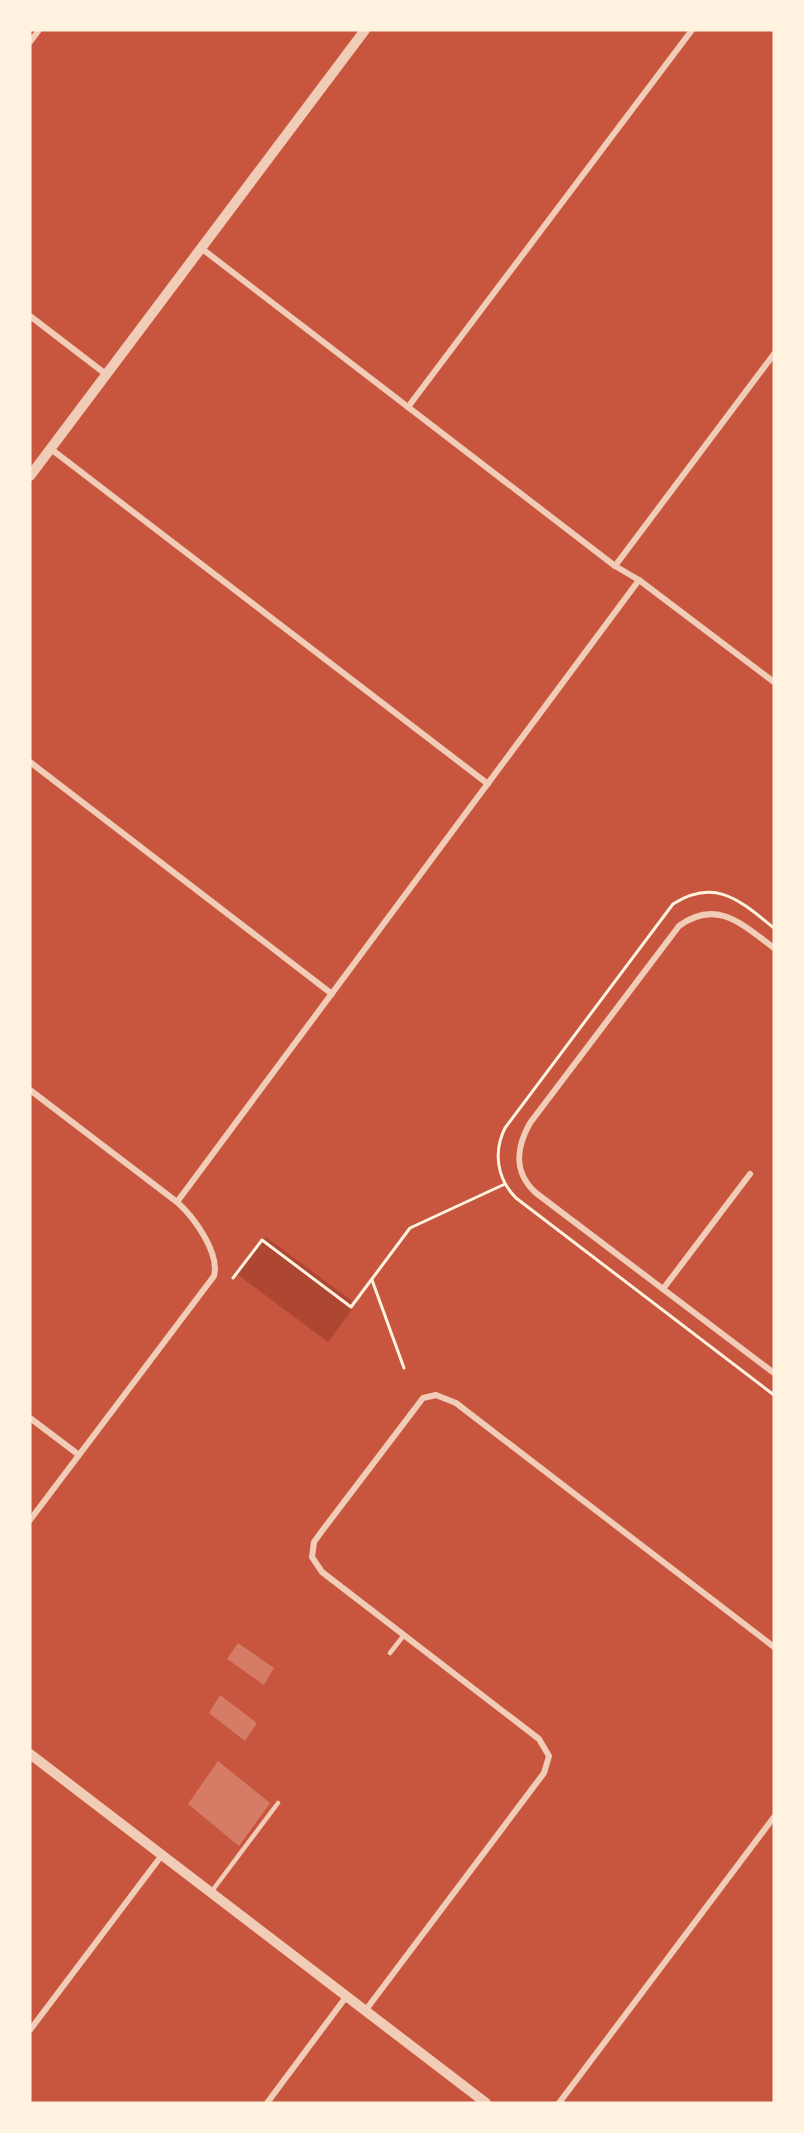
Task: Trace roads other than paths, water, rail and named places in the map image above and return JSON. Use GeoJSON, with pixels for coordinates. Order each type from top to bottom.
{"type":"FeatureCollection","features":[{"type":"Feature","properties":{"kind":"street"},"geometry":{"type":"LineString","coordinates":[[30,42],[39,30]]}},
{"type":"Feature","properties":{"kind":"street"},"geometry":{"type":"LineString","coordinates":[[30,476],[365,30]]}},
{"type":"Feature","properties":{"kind":"street"},"geometry":{"type":"LineString","coordinates":[[408,407],[692,30]]}},
{"type":"Feature","properties":{"kind":"street"},"geometry":{"type":"LineString","coordinates":[[201,248],[615,566],[639,580],[774,682]]}},
{"type":"Feature","properties":{"kind":"street"},"geometry":{"type":"LineString","coordinates":[[30,316],[107,375]]}},
{"type":"Feature","properties":{"kind":"street"},"geometry":{"type":"LineString","coordinates":[[615,566],[774,354]]}},
{"type":"Feature","properties":{"kind":"street"},"geometry":{"type":"LineString","coordinates":[[51,448],[488,784]]}},
{"type":"Feature","properties":{"kind":"street"},"geometry":{"type":"LineString","coordinates":[[177,1202],[639,580]]}},
{"type":"Feature","properties":{"kind":"street"},"geometry":{"type":"LineString","coordinates":[[30,762],[332,994]]}},
{"type":"Feature","properties":{"kind":"street"},"geometry":{"type":"LineString","coordinates":[[774,948],[724,915],[698,916],[679,926],[523,1136],[519,1149],[519,1170],[528,1185],[774,1373]]}},
{"type":"Feature","properties":{"kind":"street"},"geometry":{"type":"LineString","coordinates":[[30,1090],[177,1202],[197,1222],[216,1270],[214,1276],[30,1520]]}},
{"type":"Feature","properties":{"kind":"street"},"geometry":{"type":"LineString","coordinates":[[663,1289],[750,1174]]}},
{"type":"Feature","properties":{"kind":"street"},"geometry":{"type":"LineString","coordinates":[[365,2011],[544,1773],[549,1756],[539,1739],[316,1566],[312,1549],[322,1531],[417,1404],[430,1395],[444,1396],[774,1647]]}},
{"type":"Feature","properties":{"kind":"street"},"geometry":{"type":"LineString","coordinates":[[30,1418],[79,1455]]}},
{"type":"Feature","properties":{"kind":"street"},"geometry":{"type":"LineString","coordinates":[[30,1754],[486,2103]]}},
{"type":"Feature","properties":{"kind":"street"},"geometry":{"type":"LineString","coordinates":[[559,2103],[774,1818]]}},
{"type":"Feature","properties":{"kind":"street"},"geometry":{"type":"LineString","coordinates":[[30,2030],[162,1856]]}},
{"type":"Feature","properties":{"kind":"street"},"geometry":{"type":"LineString","coordinates":[[267,2103],[346,1997]]}},
{"type":"Feature","properties":{"kind":"lane"},"geometry":{"type":"LineString","coordinates":[[390,1653],[404,1635]]}},
{"type":"Feature","properties":{"kind":"lane"},"geometry":{"type":"LineString","coordinates":[[210,1893],[278,1803]]}}]}
